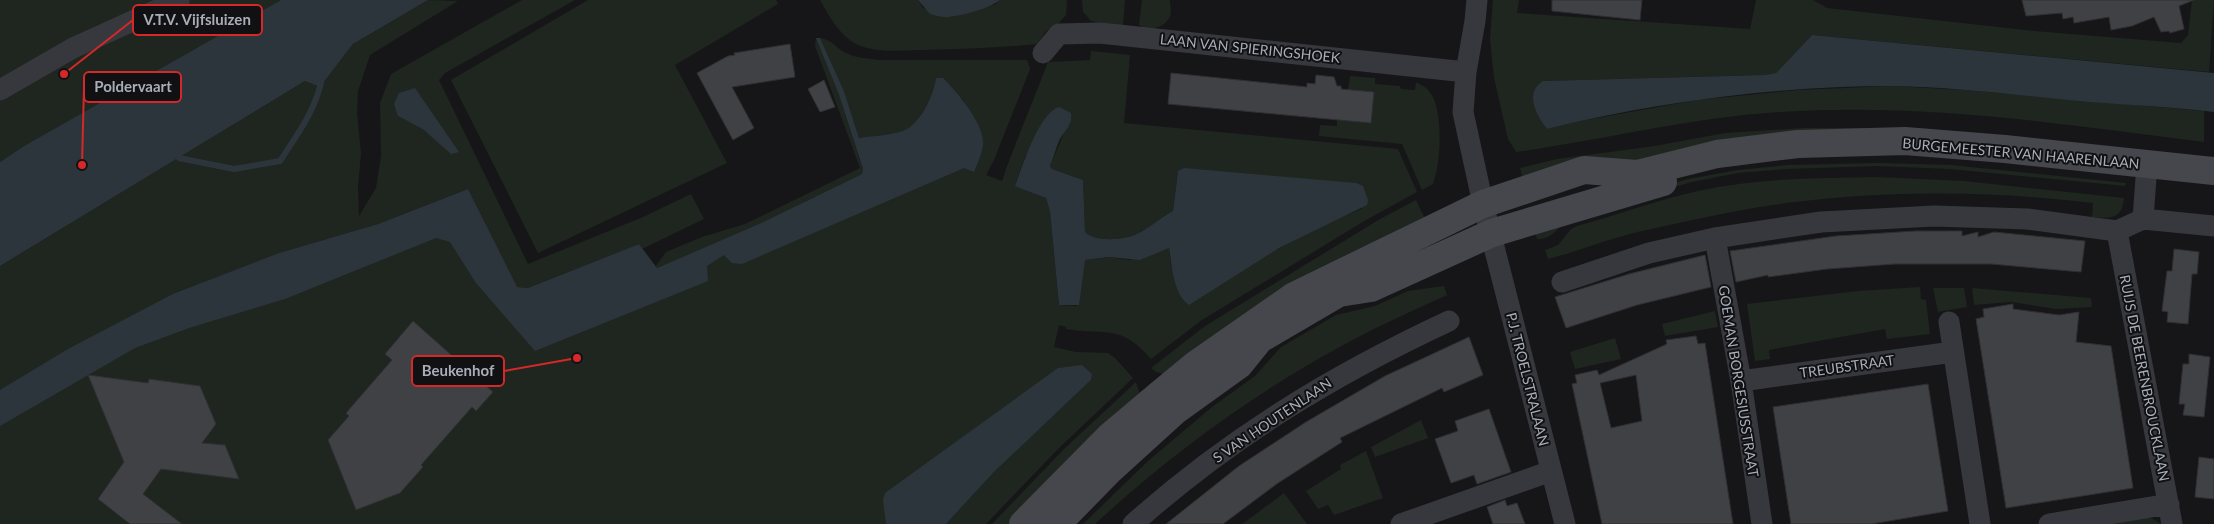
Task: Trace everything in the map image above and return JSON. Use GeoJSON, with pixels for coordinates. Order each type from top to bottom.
{"type":"FeatureCollection","features":[{"type":"Feature","properties":{"kind":"main road","name":"BURGEMEESTER VAN HAARENLAAN"},"geometry":{"type":"LineString","coordinates":[[1023,524],[1116,431],[1195,365],[1294,296],[1483,204],[1584,170],[1637,174],[1717,154],[1798,144],[1905,141],[2005,149],[2147,172],[2214,187]]}},
{"type":"Feature","properties":{"kind":"main road","name":"BURGEMEESTER VAN HAARENLAAN"},"geometry":{"type":"LineString","coordinates":[[1058,524],[1109,471],[1175,411],[1239,365],[1260,339],[1339,293],[1371,288],[1492,233],[1689,174],[1753,162],[1906,158],[2147,172],[2214,171]]}},
{"type":"Feature","properties":{"kind":"street"},"geometry":{"type":"LineString","coordinates":[[0,90],[73,48],[180,0]]}},
{"type":"Feature","properties":{"kind":"street"},"geometry":{"type":"LineString","coordinates":[[1476,0],[1475,21],[1466,72],[1463,112],[1483,204],[1492,233]]}},
{"type":"Feature","properties":{"kind":"street","name":"LAAN VAN SPIERINGSHOEK"},"geometry":{"type":"LineString","coordinates":[[1043,53],[1058,34],[1100,33],[1466,72]]}},
{"type":"Feature","properties":{"kind":"street","name":"BURGEMEESTER VAN HAARENLAAN"},"geometry":{"type":"LineString","coordinates":[[2143,219],[2147,172]]}},
{"type":"Feature","properties":{"kind":"street"},"geometry":{"type":"LineString","coordinates":[[1562,282],[1650,253],[1715,238],[1821,222],[1934,216],[2027,219],[2117,231],[2143,219],[2214,226]]}},
{"type":"Feature","properties":{"kind":"street","name":"RUIJS DE BEERENBROUCKLAAN"},"geometry":{"type":"LineString","coordinates":[[2117,231],[2170,514]]}},
{"type":"Feature","properties":{"kind":"street","name":"P.J. TROELSTRALAAN"},"geometry":{"type":"LineString","coordinates":[[1492,233],[1565,524]]}},
{"type":"Feature","properties":{"kind":"street","name":"GOEMAN BORGESIUSSTRAAT"},"geometry":{"type":"LineString","coordinates":[[1715,238],[1741,380],[1762,524]]}},
{"type":"Feature","properties":{"kind":"street","name":"S VAN HOUTENLAAN"},"geometry":{"type":"LineString","coordinates":[[1133,524],[1190,476],[1289,406],[1382,352],[1449,321]]}},
{"type":"Feature","properties":{"kind":"street"},"geometry":{"type":"LineString","coordinates":[[1950,322],[1980,524]]}},
{"type":"Feature","properties":{"kind":"street","name":"TREUBSTRAAT"},"geometry":{"type":"LineString","coordinates":[[1741,380],[1953,352]]}},
{"type":"Feature","properties":{"kind":"street"},"geometry":{"type":"LineString","coordinates":[[1401,524],[1551,471]]}},
{"type":"Feature","properties":{"kind":"street"},"geometry":{"type":"LineString","coordinates":[[2053,524],[2170,514]]}},
{"type":"Feature","properties":{"kind":"shaded area"},"geometry":{"type":"Polygon","coordinates":[[[0,0],[281,0],[24,146],[0,162],[0,0]]]}},
{"type":"Feature","properties":{"kind":"shaded area"},"geometry":{"type":"Polygon","coordinates":[[[281,0],[428,0],[353,44],[320,87],[305,81],[0,266],[0,162],[24,146],[281,0]]]}},
{"type":"Feature","properties":{"kind":"shaded area"},"geometry":{"type":"Polygon","coordinates":[[[428,0],[458,1],[370,55],[358,91],[357,113],[361,153],[358,188],[359,216],[376,188],[381,156],[380,103],[391,74],[522,0],[575,0],[445,73],[439,80],[528,264],[643,217],[691,194],[704,219],[642,249],[639,244],[528,288],[516,287],[468,189],[378,224],[279,253],[0,390],[0,266],[305,81],[320,87],[353,44],[428,0]],[[415,88],[398,116],[424,130],[415,88]]]}},
{"type":"Feature","properties":{"kind":"shaded area"},"geometry":{"type":"Polygon","coordinates":[[[588,0],[776,0],[778,4],[675,65],[727,163],[538,253],[451,80],[588,0]]]}},
{"type":"Feature","properties":{"kind":"shaded area"},"geometry":{"type":"Polygon","coordinates":[[[820,0],[918,0],[923,8],[947,17],[996,4],[1000,0],[1067,0],[1066,15],[1058,24],[1046,31],[1037,44],[890,51],[864,47],[844,36],[820,0]]]}},
{"type":"Feature","properties":{"kind":"shaded area"},"geometry":{"type":"Polygon","coordinates":[[[918,0],[1000,0],[974,12],[946,17],[930,14],[918,0]]]}},
{"type":"Feature","properties":{"kind":"shaded area"},"geometry":{"type":"Polygon","coordinates":[[[1082,0],[1125,0],[1123,26],[1091,21],[1083,12],[1082,0]]]}},
{"type":"Feature","properties":{"kind":"shaded area"},"geometry":{"type":"Polygon","coordinates":[[[1142,0],[1170,0],[1171,13],[1168,20],[1156,28],[1147,28],[1139,25],[1142,0]]]}},
{"type":"Feature","properties":{"kind":"shaded area"},"geometry":{"type":"Polygon","coordinates":[[[1493,0],[1519,0],[1517,13],[1750,29],[1756,0],[1813,0],[1827,8],[2034,31],[2181,43],[2188,35],[2192,0],[2214,0],[2209,72],[1812,35],[1776,73],[1763,75],[1543,81],[1547,129],[1575,122],[1697,100],[1799,90],[1890,86],[1965,90],[2204,111],[2204,142],[1994,117],[1888,110],[1835,110],[1782,112],[1715,119],[1516,152],[1508,139],[1494,78],[1490,39],[1493,0]]]}},
{"type":"Feature","properties":{"kind":"shaded area"},"geometry":{"type":"Polygon","coordinates":[[[1812,35],[2214,73],[2214,112],[1941,88],[1848,87],[1761,92],[1718,97],[1588,119],[1547,129],[1539,117],[1534,104],[1534,92],[1543,81],[1764,75],[1776,73],[1812,35]]]}},
{"type":"Feature","properties":{"kind":"shaded area"},"geometry":{"type":"Polygon","coordinates":[[[816,38],[839,95],[863,170],[862,174],[761,223],[657,268],[655,267],[666,252],[702,237],[745,224],[860,168],[815,46],[816,38]]]}},
{"type":"Feature","properties":{"kind":"shaded area"},"geometry":{"type":"Polygon","coordinates":[[[816,38],[820,38],[844,91],[859,138],[895,133],[911,126],[917,121],[926,107],[936,78],[943,78],[969,109],[980,128],[983,145],[974,172],[964,168],[742,264],[732,263],[724,255],[707,266],[708,281],[535,351],[476,283],[450,242],[436,238],[285,299],[189,328],[135,348],[0,426],[0,390],[68,349],[173,294],[279,253],[378,224],[468,189],[517,287],[528,288],[639,244],[657,268],[761,223],[862,174],[863,169],[839,95],[816,38]]]}},
{"type":"Feature","properties":{"kind":"shaded area"},"geometry":{"type":"Polygon","coordinates":[[[820,38],[831,42],[850,55],[877,60],[1027,60],[1030,69],[994,160],[986,175],[1002,181],[1048,62],[1090,60],[1091,51],[1130,55],[1124,123],[1398,149],[1417,192],[1366,220],[1202,320],[1151,359],[1130,340],[1121,336],[1112,333],[1066,329],[1066,327],[1059,325],[1054,347],[1076,352],[1108,353],[1133,378],[1058,449],[986,524],[946,524],[994,472],[1091,380],[1062,367],[1045,378],[927,524],[0,524],[0,420],[152,330],[444,229],[534,328],[940,160],[974,171],[983,145],[980,133],[963,100],[936,78],[926,107],[917,121],[905,130],[888,135],[859,138],[844,91],[820,38]],[[1064,133],[1033,144],[1025,157],[1015,185],[1046,198],[1050,212],[1059,305],[1077,306],[1085,260],[1108,257],[1129,260],[1169,248],[1171,265],[1184,301],[1215,288],[1257,260],[1319,227],[1363,208],[1178,171],[1173,211],[1135,235],[1116,239],[1102,239],[1085,232],[1083,180],[1052,169],[1050,166],[1064,133]]]}},
{"type":"Feature","properties":{"kind":"shaded area"},"geometry":{"type":"Polygon","coordinates":[[[1350,76],[1375,78],[1375,84],[1400,86],[1401,89],[1415,90],[1416,82],[1429,91],[1434,99],[1437,110],[1440,136],[1438,163],[1433,184],[1422,190],[1402,144],[1319,136],[1320,125],[1337,126],[1337,120],[1371,123],[1374,89],[1373,92],[1348,90],[1350,76]]]}},
{"type":"Feature","properties":{"kind":"shaded area"},"geometry":{"type":"Polygon","coordinates":[[[415,88],[459,152],[451,154],[424,130],[398,116],[394,104],[399,93],[415,88]]]}},
{"type":"Feature","properties":{"kind":"shaded area"},"geometry":{"type":"Polygon","coordinates":[[[1059,107],[1071,113],[1071,120],[1059,142],[1050,166],[1052,169],[1083,180],[1085,232],[1095,237],[1116,239],[1135,235],[1173,211],[1178,171],[1184,168],[1356,183],[1363,186],[1368,200],[1367,205],[1279,248],[1189,305],[1176,287],[1169,248],[1140,260],[1108,257],[1085,260],[1079,305],[1059,305],[1050,212],[1046,198],[1015,186],[1038,130],[1052,111],[1059,107]]]}},
{"type":"Feature","properties":{"kind":"shaded area"},"geometry":{"type":"Polygon","coordinates":[[[1804,128],[1917,128],[2019,138],[1916,137],[1524,183],[1520,168],[1557,159],[1655,146],[1725,133],[1804,128]]]}},
{"type":"Feature","properties":{"kind":"shaded area"},"geometry":{"type":"Polygon","coordinates":[[[1879,163],[1951,165],[2126,183],[2125,186],[1950,169],[1878,166],[1787,169],[1737,173],[1688,183],[1565,221],[1553,234],[1542,239],[1537,239],[1533,225],[1688,179],[1738,170],[1788,165],[1879,163]]]}},
{"type":"Feature","properties":{"kind":"shaded area"},"geometry":{"type":"Polygon","coordinates":[[[1877,177],[1964,181],[2124,198],[2123,205],[2118,214],[2105,218],[2092,217],[2093,203],[2019,196],[1907,194],[1832,198],[1737,211],[1699,219],[1630,234],[1548,259],[1545,250],[1558,245],[1571,229],[1577,226],[1698,191],[1765,181],[1877,177]]]}},
{"type":"Feature","properties":{"kind":"shaded area"},"geometry":{"type":"Polygon","coordinates":[[[1416,200],[1428,225],[1167,375],[1156,372],[1151,368],[1205,326],[1380,219],[1416,200]]]}},
{"type":"Feature","properties":{"kind":"shaded area"},"geometry":{"type":"Polygon","coordinates":[[[1444,286],[1447,295],[1351,341],[1273,386],[1181,451],[1095,524],[1083,524],[1148,461],[1212,407],[1255,376],[1281,347],[1336,315],[1375,306],[1408,291],[1444,286]]]}},
{"type":"Feature","properties":{"kind":"shaded area"},"geometry":{"type":"Polygon","coordinates":[[[1920,287],[1921,299],[1926,300],[1930,334],[1887,339],[1885,329],[1769,350],[1770,359],[1755,361],[1747,304],[1858,291],[1920,287]]]}},
{"type":"Feature","properties":{"kind":"shaded area"},"geometry":{"type":"Polygon","coordinates":[[[1933,288],[1964,288],[1967,307],[1938,312],[1933,288]]]}},
{"type":"Feature","properties":{"kind":"shaded area"},"geometry":{"type":"Polygon","coordinates":[[[1972,288],[2091,298],[2092,307],[2056,309],[2011,302],[1974,305],[1972,288]]]}},
{"type":"Feature","properties":{"kind":"shaded area"},"geometry":{"type":"Polygon","coordinates":[[[1715,311],[1718,327],[1665,336],[1662,324],[1715,311]]]}},
{"type":"Feature","properties":{"kind":"shaded area"},"geometry":{"type":"Polygon","coordinates":[[[1615,338],[1621,359],[1575,369],[1570,352],[1615,338]]]}},
{"type":"Feature","properties":{"kind":"shaded area"},"geometry":{"type":"Polygon","coordinates":[[[1082,365],[1092,374],[1091,380],[994,472],[946,524],[886,524],[883,500],[885,493],[1058,368],[1082,365]]]}},
{"type":"Feature","properties":{"kind":"shaded area"},"geometry":{"type":"Polygon","coordinates":[[[1136,382],[1140,395],[1014,524],[992,524],[1065,448],[1136,382]]]}},
{"type":"Feature","properties":{"kind":"shaded area"},"geometry":{"type":"Polygon","coordinates":[[[1421,420],[1428,438],[1375,457],[1371,447],[1421,420]]]}},
{"type":"Feature","properties":{"kind":"shaded area"},"geometry":{"type":"Polygon","coordinates":[[[1366,451],[1383,498],[1334,515],[1328,505],[1318,509],[1306,491],[1341,469],[1340,465],[1366,451]]]}},
{"type":"Feature","properties":{"kind":"shaded area"},"geometry":{"type":"Polygon","coordinates":[[[1284,493],[1307,524],[1242,524],[1245,522],[1284,493]]]}},
{"type":"Feature","properties":{"kind":"shaded area"},"geometry":{"type":"Polygon","coordinates":[[[2149,517],[2162,524],[2107,524],[2149,517]]]}},
{"type":"Feature","properties":{"kind":"building"},"geometry":{"type":"Polygon","coordinates":[[[1552,0],[1642,0],[1640,20],[1552,11],[1552,0]]]}},
{"type":"Feature","properties":{"kind":"building"},"geometry":{"type":"Polygon","coordinates":[[[2022,0],[2194,0],[2179,6],[2184,29],[2170,33],[2169,31],[2161,32],[2154,17],[2132,26],[2111,30],[2109,17],[2074,23],[2073,17],[2063,19],[2062,13],[2026,16],[2022,0]]]}},
{"type":"Feature","properties":{"kind":"building"},"geometry":{"type":"Polygon","coordinates":[[[790,44],[795,77],[732,87],[754,128],[733,140],[697,73],[728,56],[735,55],[734,53],[790,44]]]}},
{"type":"Feature","properties":{"kind":"building"},"geometry":{"type":"Polygon","coordinates":[[[1171,73],[1307,87],[1307,83],[1315,84],[1316,75],[1334,77],[1337,86],[1341,86],[1341,89],[1374,92],[1371,123],[1168,104],[1171,73]]]}},
{"type":"Feature","properties":{"kind":"building"},"geometry":{"type":"Polygon","coordinates":[[[824,80],[835,107],[820,112],[808,89],[824,80]]]}},
{"type":"Feature","properties":{"kind":"building"},"geometry":{"type":"Polygon","coordinates":[[[1916,231],[1962,231],[1962,236],[1978,232],[1978,237],[1994,232],[2085,241],[2081,272],[1991,264],[1895,264],[1827,269],[1768,277],[1768,275],[1736,282],[1730,251],[1836,236],[1916,231]]]}},
{"type":"Feature","properties":{"kind":"building"},"geometry":{"type":"Polygon","coordinates":[[[2174,249],[2199,252],[2197,274],[2192,274],[2188,324],[2167,322],[2168,312],[2162,311],[2167,271],[2172,271],[2174,249]]]}},
{"type":"Feature","properties":{"kind":"building"},"geometry":{"type":"Polygon","coordinates":[[[1705,255],[1711,287],[1637,305],[1566,328],[1555,297],[1629,274],[1705,255]]]}},
{"type":"Feature","properties":{"kind":"building"},"geometry":{"type":"Polygon","coordinates":[[[2013,304],[2013,309],[2059,315],[2079,312],[2076,342],[2111,346],[2133,488],[2006,508],[1976,319],[1984,317],[1983,309],[2013,304]]]}},
{"type":"Feature","properties":{"kind":"building"},"geometry":{"type":"Polygon","coordinates":[[[413,321],[493,392],[476,411],[472,407],[421,465],[423,467],[400,493],[356,510],[328,440],[349,416],[346,413],[392,360],[385,354],[413,321]]]}},
{"type":"Feature","properties":{"kind":"building"},"geometry":{"type":"Polygon","coordinates":[[[1696,336],[1698,344],[1705,343],[1733,524],[1602,524],[1572,384],[1577,383],[1575,375],[1597,370],[1599,375],[1667,344],[1666,340],[1696,336]],[[1636,375],[1600,383],[1611,428],[1642,421],[1636,375]]]}},
{"type":"Feature","properties":{"kind":"building"},"geometry":{"type":"Polygon","coordinates":[[[1469,337],[1483,375],[1444,392],[1442,388],[1340,438],[1342,442],[1278,483],[1223,524],[1166,524],[1239,466],[1306,422],[1385,376],[1469,337]]]}},
{"type":"Feature","properties":{"kind":"building"},"geometry":{"type":"Polygon","coordinates":[[[2189,354],[2210,357],[2204,417],[2183,415],[2185,404],[2179,404],[2183,364],[2189,364],[2189,354]]]}},
{"type":"Feature","properties":{"kind":"building"},"geometry":{"type":"Polygon","coordinates":[[[88,375],[148,383],[149,379],[200,386],[216,424],[202,443],[225,445],[239,479],[161,469],[143,494],[182,524],[130,524],[98,499],[124,462],[88,375]]]}},
{"type":"Feature","properties":{"kind":"building"},"geometry":{"type":"Polygon","coordinates":[[[1928,384],[1948,511],[1871,524],[1791,524],[1773,407],[1928,384]]]}},
{"type":"Feature","properties":{"kind":"building"},"geometry":{"type":"Polygon","coordinates":[[[1489,409],[1511,472],[1477,484],[1474,475],[1451,483],[1435,439],[1458,431],[1455,421],[1489,409]]]}},
{"type":"Feature","properties":{"kind":"building"},"geometry":{"type":"Polygon","coordinates":[[[2199,457],[2214,459],[2214,499],[2195,497],[2199,457]]]}},
{"type":"Feature","properties":{"kind":"building"},"geometry":{"type":"Polygon","coordinates":[[[1505,500],[1507,506],[1517,503],[1525,524],[1493,524],[1487,507],[1505,500]]]}},
{"type":"Feature","properties":{"kind":"waterway"},"geometry":{"type":"LineString","coordinates":[[173,152],[179,158],[234,169],[280,161],[311,111],[322,78]]}},
{"type":"Feature","properties":{"kind":"place","name":"V.T.V. Vijfsluizen"},"geometry":{"type":"Point","coordinates":[64,74]}},
{"type":"Feature","properties":{"kind":"place","name":"Poldervaart"},"geometry":{"type":"Point","coordinates":[82,165]}},
{"type":"Feature","properties":{"kind":"place","name":"Beukenhof"},"geometry":{"type":"Point","coordinates":[577,358]}}]}
